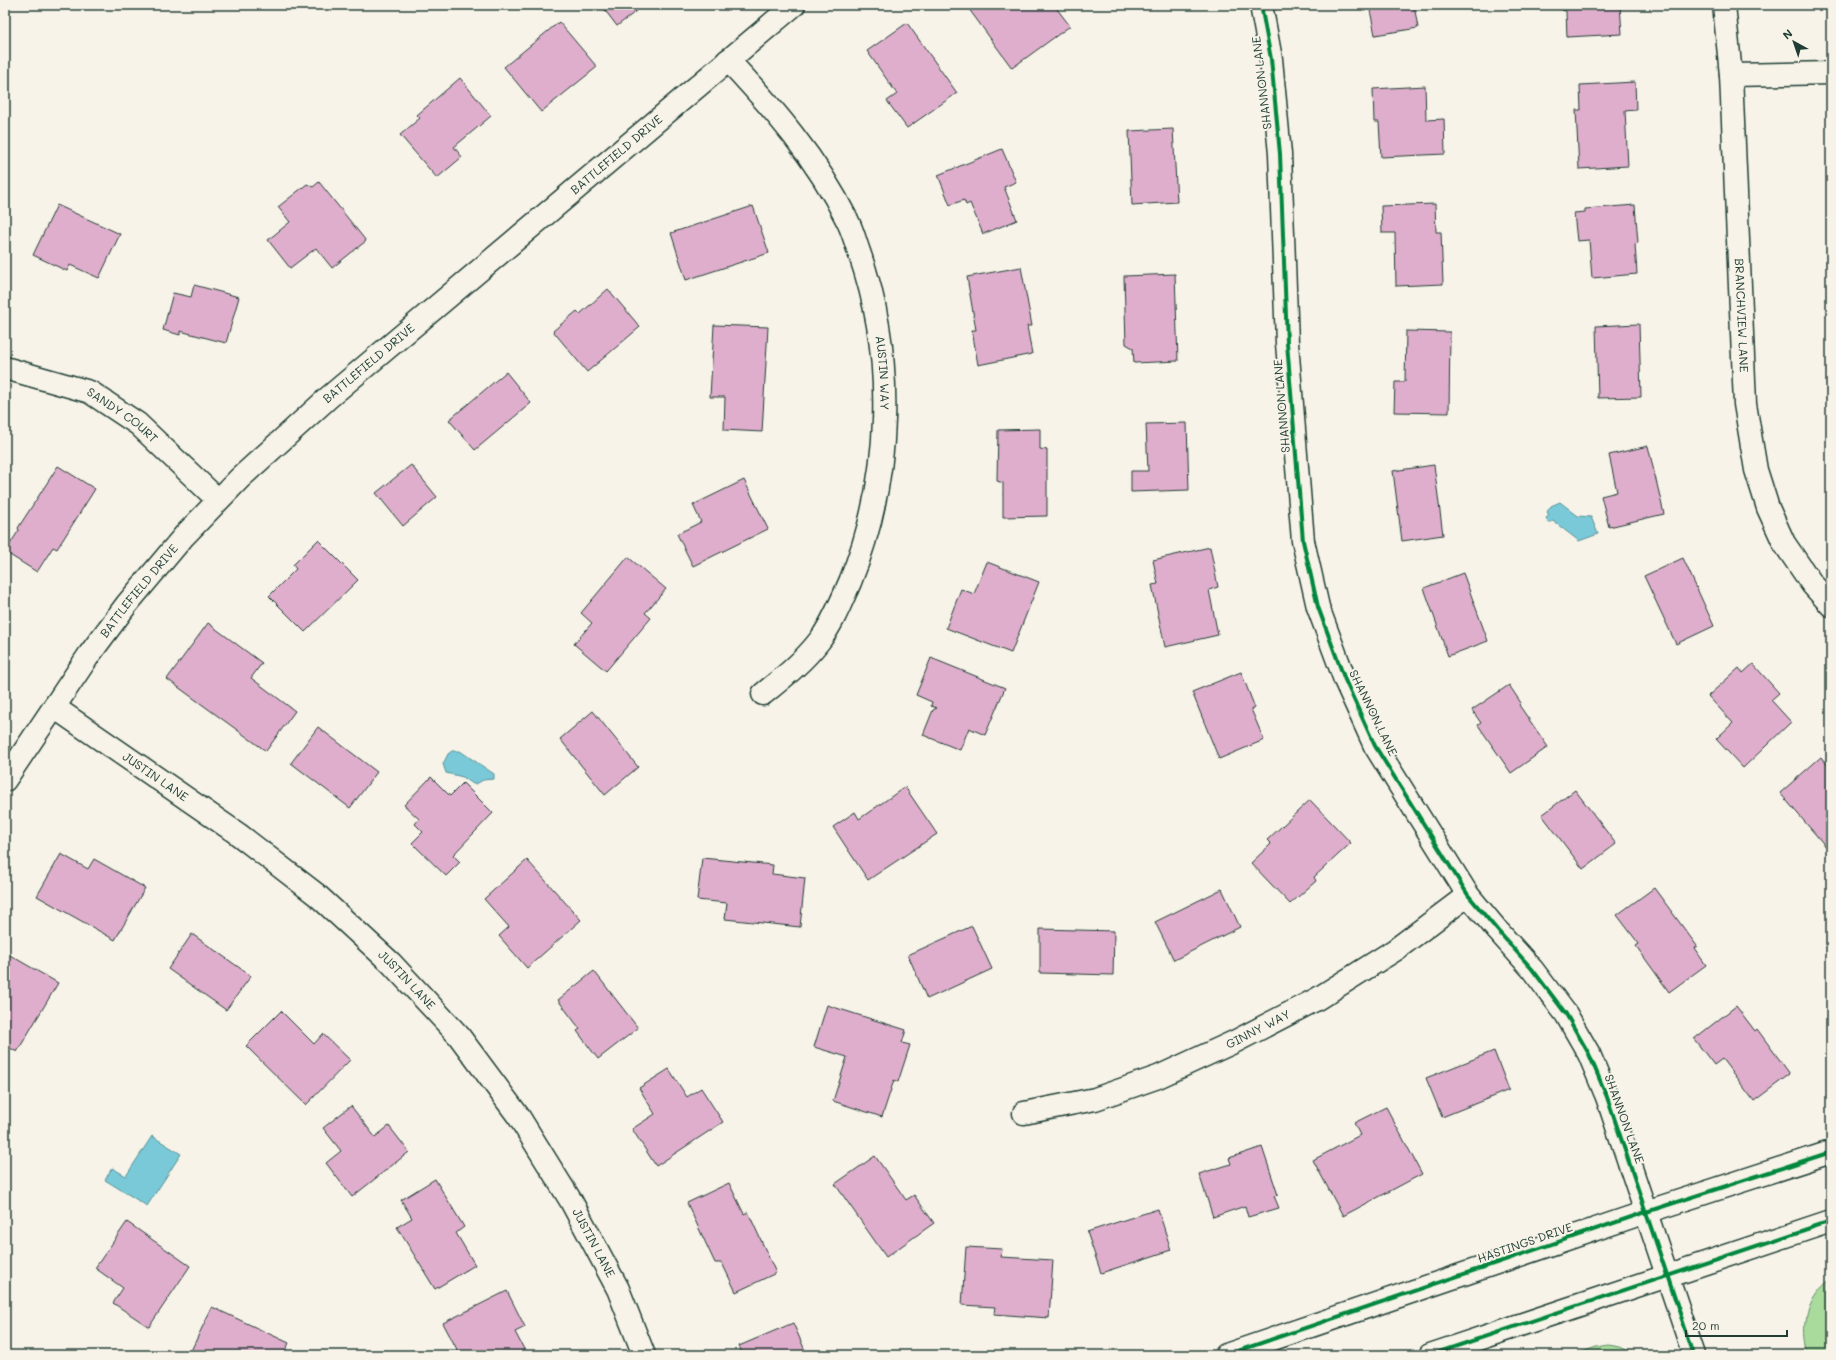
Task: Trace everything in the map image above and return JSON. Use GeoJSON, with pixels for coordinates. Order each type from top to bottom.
{"type":"FeatureCollection","features":[{"type":"Feature","properties":{"kind":"street","name":"BATTLEFIELD DRIVE"},"geometry":{"type":"LineString","coordinates":[[5,780],[89,655],[127,604],[184,536],[218,500],[328,398],[794,5]]}},
{"type":"Feature","properties":{"kind":"street","name":"SHANNON LANE"},"geometry":{"type":"LineString","coordinates":[[1261,5],[1271,59],[1280,154],[1287,343],[1303,541],[1318,607],[1345,680],[1376,746],[1468,894],[1532,969],[1566,1014],[1589,1054],[1607,1097],[1694,1355]]}},
{"type":"Feature","properties":{"kind":"street","name":"BRANCHVIEW LANE"},"geometry":{"type":"LineString","coordinates":[[1724,5],[1731,75],[1745,404],[1756,470],[1768,508],[1784,543],[1812,584],[1831,605]]}},
{"type":"Feature","properties":{"kind":"street","name":"AUSTIN WAY"},"geometry":{"type":"LineString","coordinates":[[728,60],[767,101],[810,157],[847,218],[867,275],[880,334],[884,382],[882,454],[872,514],[859,560],[840,605],[820,640],[794,670],[763,694]]}},
{"type":"Feature","properties":{"kind":"street"},"geometry":{"type":"LineString","coordinates":[[1731,75],[1831,73]]}},
{"type":"Feature","properties":{"kind":"street","name":"SANDY COURT"},"geometry":{"type":"LineString","coordinates":[[5,368],[90,392],[138,424],[218,500]]}},
{"type":"Feature","properties":{"kind":"street","name":"JUSTIN LANE"},"geometry":{"type":"LineString","coordinates":[[54,707],[238,834],[317,895],[391,963],[459,1036],[519,1117],[572,1201],[618,1289],[644,1355]]}},
{"type":"Feature","properties":{"kind":"street","name":"GINNY WAY"},"geometry":{"type":"LineString","coordinates":[[1024,1113],[1095,1099],[1158,1077],[1236,1041],[1317,998],[1395,950],[1468,894]]}},
{"type":"Feature","properties":{"kind":"street","name":"HASTINGS DRIVE"},"geometry":{"type":"LineString","coordinates":[[1226,1355],[1646,1212],[1831,1152]]}},
{"type":"Feature","properties":{"kind":"street"},"geometry":{"type":"LineString","coordinates":[[1430,1355],[1831,1221]]}},
{"type":"Feature","properties":{"kind":"green space"},"geometry":{"type":"Polygon","coordinates":[[[1831,1279],[1831,1355],[1809,1355],[1806,1334],[1808,1313],[1816,1295],[1831,1279]]]}},
{"type":"Feature","properties":{"kind":"green space"},"geometry":{"type":"Polygon","coordinates":[[[1608,1345],[1620,1347],[1638,1355],[1574,1355],[1596,1347],[1608,1345]]]}},
{"type":"Feature","properties":{"kind":"water"},"geometry":{"type":"Polygon","coordinates":[[[1560,502],[1578,516],[1591,517],[1598,534],[1579,541],[1553,521],[1549,523],[1546,518],[1549,515],[1547,512],[1551,506],[1560,502]]]}},
{"type":"Feature","properties":{"kind":"water"},"geometry":{"type":"Polygon","coordinates":[[[452,751],[460,751],[494,774],[494,779],[483,780],[473,784],[463,777],[446,773],[443,764],[448,754],[452,751]]]}},
{"type":"Feature","properties":{"kind":"water"},"geometry":{"type":"Polygon","coordinates":[[[152,1136],[181,1154],[147,1206],[105,1180],[112,1168],[126,1176],[152,1136]]]}},
{"type":"Feature","properties":{"kind":"building"},"geometry":{"type":"Polygon","coordinates":[[[601,5],[644,5],[617,26],[601,5]]]}},
{"type":"Feature","properties":{"kind":"building"},"geometry":{"type":"Polygon","coordinates":[[[966,5],[1054,5],[1070,26],[1012,68],[966,5]]]}},
{"type":"Feature","properties":{"kind":"building"},"geometry":{"type":"Polygon","coordinates":[[[1369,5],[1414,5],[1418,28],[1375,35],[1369,5]]]}},
{"type":"Feature","properties":{"kind":"building"},"geometry":{"type":"Polygon","coordinates":[[[1562,5],[1620,5],[1622,34],[1567,37],[1566,11],[1562,10],[1562,5]]]}},
{"type":"Feature","properties":{"kind":"building"},"geometry":{"type":"Polygon","coordinates":[[[559,22],[597,67],[541,112],[504,67],[559,22]]]}},
{"type":"Feature","properties":{"kind":"building"},"geometry":{"type":"Polygon","coordinates":[[[907,23],[957,93],[907,128],[887,101],[897,94],[867,51],[907,23]]]}},
{"type":"Feature","properties":{"kind":"building"},"geometry":{"type":"Polygon","coordinates":[[[460,78],[491,116],[454,147],[462,157],[437,178],[400,135],[420,118],[417,115],[460,78]]]}},
{"type":"Feature","properties":{"kind":"building"},"geometry":{"type":"Polygon","coordinates":[[[1635,82],[1636,110],[1625,111],[1628,166],[1579,169],[1576,110],[1581,110],[1580,85],[1635,82]]]}},
{"type":"Feature","properties":{"kind":"building"},"geometry":{"type":"Polygon","coordinates":[[[1425,86],[1426,120],[1444,119],[1445,154],[1381,157],[1379,122],[1374,122],[1373,89],[1425,86]]]}},
{"type":"Feature","properties":{"kind":"building"},"geometry":{"type":"Polygon","coordinates":[[[1173,129],[1177,202],[1132,205],[1129,131],[1173,129]]]}},
{"type":"Feature","properties":{"kind":"building"},"geometry":{"type":"Polygon","coordinates":[[[1002,149],[1016,182],[1004,187],[1017,220],[983,234],[970,203],[966,205],[964,200],[950,205],[938,175],[1002,149]]]}},
{"type":"Feature","properties":{"kind":"building"},"geometry":{"type":"Polygon","coordinates":[[[319,182],[366,241],[332,268],[316,248],[290,268],[268,240],[290,222],[278,207],[307,184],[313,187],[319,182]]]}},
{"type":"Feature","properties":{"kind":"building"},"geometry":{"type":"Polygon","coordinates":[[[1435,204],[1436,232],[1441,232],[1443,284],[1396,286],[1395,233],[1382,233],[1381,206],[1435,204]]]}},
{"type":"Feature","properties":{"kind":"building"},"geometry":{"type":"Polygon","coordinates":[[[57,205],[120,234],[99,278],[70,265],[67,271],[33,255],[57,205]]]}},
{"type":"Feature","properties":{"kind":"building"},"geometry":{"type":"Polygon","coordinates":[[[1635,205],[1638,243],[1635,244],[1637,274],[1592,278],[1589,240],[1577,241],[1574,213],[1585,212],[1585,209],[1635,205]]]}},
{"type":"Feature","properties":{"kind":"building"},"geometry":{"type":"Polygon","coordinates":[[[753,206],[769,253],[686,280],[671,233],[753,206]]]}},
{"type":"Feature","properties":{"kind":"building"},"geometry":{"type":"Polygon","coordinates":[[[1021,267],[1032,326],[1027,326],[1032,354],[978,365],[972,330],[976,330],[967,277],[1021,267]]]}},
{"type":"Feature","properties":{"kind":"building"},"geometry":{"type":"Polygon","coordinates":[[[1175,274],[1178,361],[1134,363],[1133,348],[1126,344],[1124,276],[1175,274]]]}},
{"type":"Feature","properties":{"kind":"building"},"geometry":{"type":"Polygon","coordinates":[[[194,285],[239,297],[226,343],[180,331],[180,335],[163,330],[173,293],[191,297],[194,285]]]}},
{"type":"Feature","properties":{"kind":"building"},"geometry":{"type":"Polygon","coordinates":[[[608,289],[640,327],[587,372],[553,331],[577,311],[580,314],[608,289]]]}},
{"type":"Feature","properties":{"kind":"building"},"geometry":{"type":"Polygon","coordinates":[[[1639,324],[1641,397],[1598,398],[1596,326],[1639,324]]]}},
{"type":"Feature","properties":{"kind":"building"},"geometry":{"type":"Polygon","coordinates":[[[714,325],[768,327],[762,432],[724,430],[725,397],[710,397],[714,325]]]}},
{"type":"Feature","properties":{"kind":"building"},"geometry":{"type":"Polygon","coordinates":[[[1406,331],[1450,332],[1449,413],[1394,412],[1395,382],[1405,382],[1406,331]]]}},
{"type":"Feature","properties":{"kind":"building"},"geometry":{"type":"Polygon","coordinates":[[[506,372],[531,403],[475,450],[449,420],[506,372]]]}},
{"type":"Feature","properties":{"kind":"building"},"geometry":{"type":"Polygon","coordinates":[[[1187,423],[1189,490],[1131,492],[1131,471],[1148,471],[1146,424],[1187,423]]]}},
{"type":"Feature","properties":{"kind":"building"},"geometry":{"type":"Polygon","coordinates":[[[1040,429],[1040,449],[1047,450],[1047,516],[1003,517],[1003,483],[997,481],[998,430],[1040,429]]]}},
{"type":"Feature","properties":{"kind":"building"},"geometry":{"type":"Polygon","coordinates":[[[1648,446],[1664,514],[1609,527],[1601,496],[1617,492],[1609,455],[1648,446]]]}},
{"type":"Feature","properties":{"kind":"building"},"geometry":{"type":"Polygon","coordinates":[[[411,465],[437,497],[403,526],[376,493],[411,465]]]}},
{"type":"Feature","properties":{"kind":"building"},"geometry":{"type":"Polygon","coordinates":[[[1434,465],[1443,535],[1402,541],[1393,471],[1434,465]]]}},
{"type":"Feature","properties":{"kind":"building"},"geometry":{"type":"Polygon","coordinates":[[[58,466],[95,489],[57,549],[53,547],[37,572],[5,552],[19,530],[18,528],[58,466]]]}},
{"type":"Feature","properties":{"kind":"building"},"geometry":{"type":"Polygon","coordinates":[[[744,480],[768,529],[693,566],[677,534],[701,522],[693,505],[744,480]]]}},
{"type":"Feature","properties":{"kind":"building"},"geometry":{"type":"Polygon","coordinates":[[[318,540],[358,580],[305,632],[269,596],[296,569],[293,565],[318,540]]]}},
{"type":"Feature","properties":{"kind":"building"},"geometry":{"type":"Polygon","coordinates":[[[1210,547],[1218,587],[1209,590],[1218,635],[1165,647],[1152,585],[1158,584],[1153,560],[1210,547]]]}},
{"type":"Feature","properties":{"kind":"building"},"geometry":{"type":"Polygon","coordinates":[[[628,557],[666,589],[645,613],[651,618],[606,671],[574,644],[592,623],[581,613],[628,557]]]}},
{"type":"Feature","properties":{"kind":"building"},"geometry":{"type":"Polygon","coordinates":[[[1683,558],[1714,626],[1676,644],[1644,576],[1683,558]]]}},
{"type":"Feature","properties":{"kind":"building"},"geometry":{"type":"Polygon","coordinates":[[[987,562],[1039,582],[1011,653],[946,628],[961,589],[974,594],[987,562]]]}},
{"type":"Feature","properties":{"kind":"building"},"geometry":{"type":"Polygon","coordinates":[[[1463,573],[1488,641],[1448,656],[1424,588],[1463,573]]]}},
{"type":"Feature","properties":{"kind":"building"},"geometry":{"type":"Polygon","coordinates":[[[208,623],[262,663],[251,678],[295,711],[266,751],[167,679],[208,623]]]}},
{"type":"Feature","properties":{"kind":"building"},"geometry":{"type":"Polygon","coordinates":[[[931,658],[1005,688],[985,735],[969,728],[960,750],[923,735],[933,710],[937,708],[931,706],[932,702],[916,695],[931,658]]]}},
{"type":"Feature","properties":{"kind":"building"},"geometry":{"type":"Polygon","coordinates":[[[1753,664],[1779,693],[1771,700],[1791,722],[1743,768],[1716,739],[1733,723],[1708,696],[1739,668],[1743,673],[1753,664]]]}},
{"type":"Feature","properties":{"kind":"building"},"geometry":{"type":"Polygon","coordinates":[[[1241,672],[1255,708],[1251,709],[1264,740],[1219,759],[1192,692],[1241,672]]]}},
{"type":"Feature","properties":{"kind":"building"},"geometry":{"type":"Polygon","coordinates":[[[1509,685],[1521,703],[1519,705],[1548,747],[1511,773],[1478,725],[1481,723],[1472,710],[1509,685]]]}},
{"type":"Feature","properties":{"kind":"building"},"geometry":{"type":"Polygon","coordinates":[[[593,711],[638,767],[605,795],[560,739],[593,711]]]}},
{"type":"Feature","properties":{"kind":"building"},"geometry":{"type":"Polygon","coordinates":[[[318,727],[377,772],[350,808],[291,763],[318,727]]]}},
{"type":"Feature","properties":{"kind":"building"},"geometry":{"type":"Polygon","coordinates":[[[1821,757],[1831,769],[1831,846],[1828,849],[1780,793],[1821,757]]]}},
{"type":"Feature","properties":{"kind":"building"},"geometry":{"type":"Polygon","coordinates":[[[431,777],[450,796],[463,783],[493,813],[453,855],[460,862],[446,876],[412,843],[423,832],[415,824],[419,819],[404,805],[431,777]]]}},
{"type":"Feature","properties":{"kind":"building"},"geometry":{"type":"Polygon","coordinates":[[[905,787],[937,834],[868,880],[833,827],[855,812],[859,819],[905,787]]]}},
{"type":"Feature","properties":{"kind":"building"},"geometry":{"type":"Polygon","coordinates":[[[1575,790],[1616,844],[1583,869],[1542,815],[1575,790]]]}},
{"type":"Feature","properties":{"kind":"building"},"geometry":{"type":"Polygon","coordinates":[[[1310,800],[1351,843],[1314,877],[1316,881],[1290,904],[1251,863],[1271,844],[1267,840],[1310,800]]]}},
{"type":"Feature","properties":{"kind":"building"},"geometry":{"type":"Polygon","coordinates":[[[61,854],[88,869],[94,859],[145,888],[115,940],[37,896],[61,854]]]}},
{"type":"Feature","properties":{"kind":"building"},"geometry":{"type":"Polygon","coordinates":[[[702,858],[773,865],[772,874],[805,878],[800,927],[725,919],[727,903],[697,900],[702,858]]]}},
{"type":"Feature","properties":{"kind":"building"},"geometry":{"type":"Polygon","coordinates":[[[527,860],[581,920],[527,968],[499,936],[509,927],[484,899],[527,860]]]}},
{"type":"Feature","properties":{"kind":"building"},"geometry":{"type":"Polygon","coordinates":[[[1654,888],[1697,946],[1694,948],[1706,965],[1669,992],[1636,946],[1639,944],[1617,915],[1654,888]]]}},
{"type":"Feature","properties":{"kind":"building"},"geometry":{"type":"Polygon","coordinates":[[[1222,889],[1240,927],[1174,960],[1155,922],[1222,889]]]}},
{"type":"Feature","properties":{"kind":"building"},"geometry":{"type":"Polygon","coordinates":[[[972,926],[992,969],[927,999],[908,955],[972,926]]]}},
{"type":"Feature","properties":{"kind":"building"},"geometry":{"type":"Polygon","coordinates":[[[1040,929],[1114,931],[1113,975],[1040,973],[1040,929]]]}},
{"type":"Feature","properties":{"kind":"building"},"geometry":{"type":"Polygon","coordinates":[[[192,934],[251,976],[226,1010],[168,969],[192,934]]]}},
{"type":"Feature","properties":{"kind":"building"},"geometry":{"type":"Polygon","coordinates":[[[8,954],[58,983],[17,1052],[5,1045],[5,959],[8,954]]]}},
{"type":"Feature","properties":{"kind":"building"},"geometry":{"type":"Polygon","coordinates":[[[594,971],[638,1028],[598,1059],[577,1031],[580,1029],[558,1000],[594,971]]]}},
{"type":"Feature","properties":{"kind":"building"},"geometry":{"type":"Polygon","coordinates":[[[827,1005],[906,1030],[902,1043],[910,1045],[898,1082],[894,1080],[882,1117],[833,1101],[847,1057],[814,1047],[827,1005]]]}},
{"type":"Feature","properties":{"kind":"building"},"geometry":{"type":"Polygon","coordinates":[[[1736,1006],[1755,1031],[1757,1029],[1790,1074],[1754,1101],[1722,1059],[1714,1065],[1694,1039],[1736,1006]]]}},
{"type":"Feature","properties":{"kind":"building"},"geometry":{"type":"Polygon","coordinates":[[[281,1011],[314,1044],[323,1034],[350,1060],[306,1105],[246,1046],[281,1011]]]}},
{"type":"Feature","properties":{"kind":"building"},"geometry":{"type":"Polygon","coordinates":[[[1494,1051],[1509,1090],[1442,1117],[1426,1078],[1494,1051]]]}},
{"type":"Feature","properties":{"kind":"building"},"geometry":{"type":"Polygon","coordinates":[[[669,1069],[687,1097],[701,1088],[723,1122],[656,1166],[632,1129],[655,1114],[639,1088],[669,1069]]]}},
{"type":"Feature","properties":{"kind":"building"},"geometry":{"type":"Polygon","coordinates":[[[351,1106],[375,1137],[389,1126],[409,1152],[352,1197],[326,1163],[341,1151],[323,1128],[351,1106]]]}},
{"type":"Feature","properties":{"kind":"building"},"geometry":{"type":"Polygon","coordinates":[[[1386,1107],[1422,1174],[1343,1216],[1313,1160],[1360,1135],[1354,1123],[1386,1107]]]}},
{"type":"Feature","properties":{"kind":"building"},"geometry":{"type":"Polygon","coordinates":[[[1262,1147],[1278,1195],[1274,1196],[1279,1208],[1248,1217],[1245,1206],[1213,1217],[1199,1174],[1231,1164],[1229,1158],[1262,1147]]]}},
{"type":"Feature","properties":{"kind":"building"},"geometry":{"type":"Polygon","coordinates":[[[875,1156],[906,1200],[914,1195],[934,1223],[886,1257],[835,1184],[875,1156]]]}},
{"type":"Feature","properties":{"kind":"building"},"geometry":{"type":"Polygon","coordinates":[[[435,1179],[464,1227],[456,1233],[475,1265],[435,1289],[397,1227],[412,1218],[401,1200],[435,1179]]]}},
{"type":"Feature","properties":{"kind":"building"},"geometry":{"type":"Polygon","coordinates":[[[729,1183],[744,1214],[748,1212],[776,1273],[736,1292],[722,1263],[715,1263],[687,1203],[729,1183]]]}},
{"type":"Feature","properties":{"kind":"building"},"geometry":{"type":"Polygon","coordinates":[[[1158,1209],[1171,1250],[1101,1273],[1087,1232],[1158,1209]]]}},
{"type":"Feature","properties":{"kind":"building"},"geometry":{"type":"Polygon","coordinates":[[[127,1222],[190,1266],[149,1327],[113,1303],[123,1288],[95,1268],[127,1222]]]}},
{"type":"Feature","properties":{"kind":"building"},"geometry":{"type":"Polygon","coordinates":[[[966,1247],[1002,1249],[1001,1257],[1053,1260],[1049,1318],[994,1314],[995,1307],[962,1305],[966,1247]]]}},
{"type":"Feature","properties":{"kind":"building"},"geometry":{"type":"Polygon","coordinates":[[[507,1291],[525,1327],[515,1332],[527,1355],[460,1355],[443,1323],[507,1291]]]}},
{"type":"Feature","properties":{"kind":"building"},"geometry":{"type":"Polygon","coordinates":[[[212,1307],[289,1343],[283,1355],[189,1355],[212,1307]]]}},
{"type":"Feature","properties":{"kind":"building"},"geometry":{"type":"Polygon","coordinates":[[[793,1323],[807,1355],[743,1355],[739,1346],[793,1323]]]}},
{"type":"Feature","properties":{"kind":"cycle path"},"geometry":{"type":"LineString","coordinates":[[1261,5],[1271,59],[1280,154],[1287,343],[1303,541],[1318,607],[1345,680],[1375,746],[1468,895],[1532,969],[1566,1014],[1589,1054],[1607,1097],[1694,1355]]}},
{"type":"Feature","properties":{"kind":"cycle path"},"geometry":{"type":"LineString","coordinates":[[1226,1355],[1646,1212],[1831,1152]]}},
{"type":"Feature","properties":{"kind":"cycle path"},"geometry":{"type":"LineString","coordinates":[[1430,1355],[1831,1221]]}}]}
